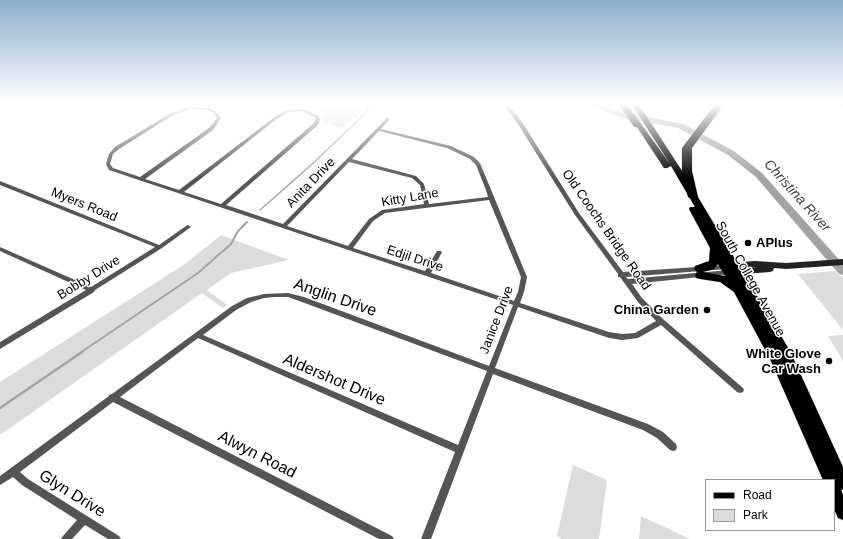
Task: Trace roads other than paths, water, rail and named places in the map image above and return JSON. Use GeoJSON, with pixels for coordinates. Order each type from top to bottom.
{"type":"FeatureCollection","features":[{"type":"Feature","properties":{"kind":"highway"},"geometry":{"type":"LineString","coordinates":[[693,197],[687,171],[687,148],[701,128]]}},
{"type":"Feature","properties":{"kind":"main road","name":"South College Avenue"},"geometry":{"type":"LineString","coordinates":[[639,128],[675,178],[714,247],[732,269],[739,291],[776,357],[830,479]]}},
{"type":"Feature","properties":{"kind":"main road","name":"South College Avenue"},"geometry":{"type":"LineString","coordinates":[[649,128],[693,197],[732,269],[786,355],[843,483]]}},
{"type":"Feature","properties":{"kind":"main road"},"geometry":{"type":"LineString","coordinates":[[699,272],[714,263],[714,247]]}},
{"type":"Feature","properties":{"kind":"main road"},"geometry":{"type":"LineString","coordinates":[[699,272],[723,280],[739,291]]}},
{"type":"Feature","properties":{"kind":"main road"},"geometry":{"type":"LineString","coordinates":[[835,493],[843,513]]}},
{"type":"Feature","properties":{"kind":"street","name":"Edjil Drive"},"geometry":{"type":"LineString","coordinates":[[150,128],[111,154],[108,164],[111,169],[609,335],[622,337],[636,336],[661,321]]}},
{"type":"Feature","properties":{"kind":"street","name":"Edjil Drive"},"geometry":{"type":"LineString","coordinates":[[141,179],[212,128]]}},
{"type":"Feature","properties":{"kind":"street"},"geometry":{"type":"LineString","coordinates":[[180,192],[263,128]]}},
{"type":"Feature","properties":{"kind":"street"},"geometry":{"type":"LineString","coordinates":[[222,206],[311,128]]}},
{"type":"Feature","properties":{"kind":"street","name":"Old Coochs Bridge Road"},"geometry":{"type":"LineString","coordinates":[[523,128],[577,214],[620,275],[661,321],[740,390]]}},
{"type":"Feature","properties":{"kind":"street","name":"Anita Drive"},"geometry":{"type":"LineString","coordinates":[[283,227],[379,130]]}},
{"type":"Feature","properties":{"kind":"street","name":"Janice Drive"},"geometry":{"type":"LineString","coordinates":[[379,130],[449,147],[467,154],[478,164],[489,190],[490,198],[524,277],[523,287],[492,370],[426,539]]}},
{"type":"Feature","properties":{"kind":"street"},"geometry":{"type":"LineString","coordinates":[[348,160],[414,177],[422,184],[426,205]]}},
{"type":"Feature","properties":{"kind":"street","name":"Myers Road"},"geometry":{"type":"LineString","coordinates":[[0,183],[160,247]]}},
{"type":"Feature","properties":{"kind":"street","name":"Kitty Lane"},"geometry":{"type":"LineString","coordinates":[[348,249],[371,220],[379,213],[391,209],[490,198]]}},
{"type":"Feature","properties":{"kind":"street","name":"Bobby Drive"},"geometry":{"type":"LineString","coordinates":[[0,346],[160,247],[188,227]]}},
{"type":"Feature","properties":{"kind":"street"},"geometry":{"type":"LineString","coordinates":[[0,249],[92,290]]}},
{"type":"Feature","properties":{"kind":"street"},"geometry":{"type":"LineString","coordinates":[[427,274],[439,252]]}},
{"type":"Feature","properties":{"kind":"street"},"geometry":{"type":"LineString","coordinates":[[626,282],[699,272],[842,262]]}},
{"type":"Feature","properties":{"kind":"street"},"geometry":{"type":"LineString","coordinates":[[620,275],[699,272]]}},
{"type":"Feature","properties":{"kind":"street","name":"Anglin Drive"},"geometry":{"type":"LineString","coordinates":[[0,481],[234,308],[249,300],[264,296],[288,295],[304,300],[645,427],[660,435],[673,447]]}},
{"type":"Feature","properties":{"kind":"street","name":"Aldershot Drive"},"geometry":{"type":"LineString","coordinates":[[197,335],[460,450]]}},
{"type":"Feature","properties":{"kind":"street"},"geometry":{"type":"LineString","coordinates":[[0,337],[8,341]]}},
{"type":"Feature","properties":{"kind":"street","name":"Alwyn Road"},"geometry":{"type":"LineString","coordinates":[[112,397],[389,539]]}},
{"type":"Feature","properties":{"kind":"street","name":"Glyn Drive"},"geometry":{"type":"LineString","coordinates":[[14,472],[25,482],[116,539]]}},
{"type":"Feature","properties":{"kind":"street"},"geometry":{"type":"LineString","coordinates":[[66,539],[84,519]]}},
{"type":"Feature","properties":{"kind":"waterway"},"geometry":{"type":"LineString","coordinates":[[260,210],[350,128]]}},
{"type":"Feature","properties":{"kind":"waterway","name":"Christina River"},"geometry":{"type":"LineString","coordinates":[[685,128],[731,153],[759,175],[843,271]]}},
{"type":"Feature","properties":{"kind":"waterway"},"geometry":{"type":"LineString","coordinates":[[80,353],[198,273],[231,244],[238,231],[247,222]]}},
{"type":"Feature","properties":{"kind":"waterway"},"geometry":{"type":"LineString","coordinates":[[0,408],[82,352]]}},
{"type":"Feature","properties":{"kind":"place","name":"APlus"},"geometry":{"type":"Point","coordinates":[748,243]}},
{"type":"Feature","properties":{"kind":"place","name":"China Garden"},"geometry":{"type":"Point","coordinates":[707,310]}},
{"type":"Feature","properties":{"kind":"place","name":"White Glove Car Wash"},"geometry":{"type":"Point","coordinates":[829,361]}}]}
